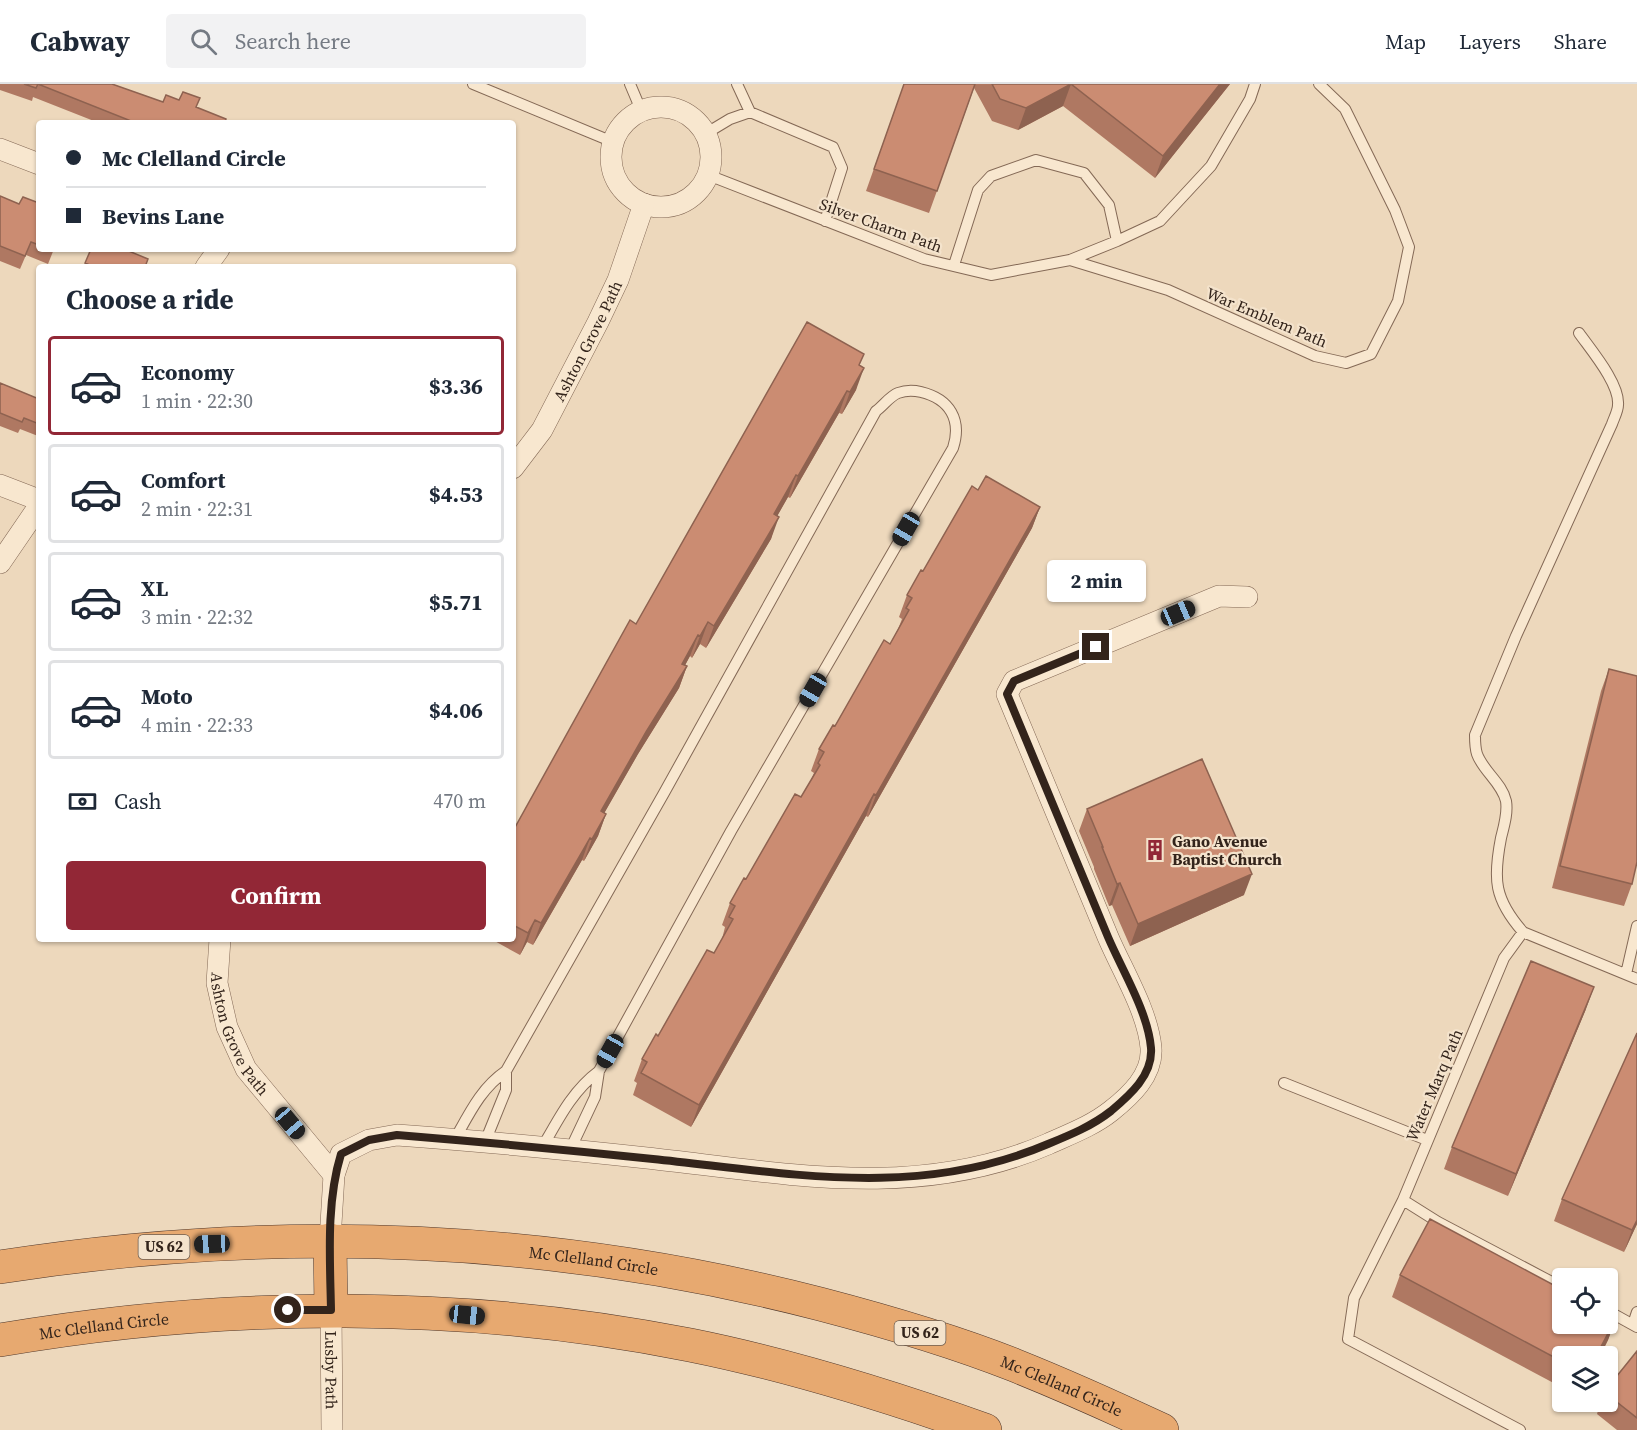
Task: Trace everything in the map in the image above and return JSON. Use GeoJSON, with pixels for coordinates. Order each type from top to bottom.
{"type":"FeatureCollection","features":[{"type":"Feature","properties":{"kind":"highway","name":"Mc Clelland Circle"},"geometry":{"type":"LineString","coordinates":[[0,1267],[78,1256],[189,1245],[330,1240],[512,1248],[656,1269],[782,1294],[870,1317],[992,1357],[1084,1394],[1162,1430]]}},
{"type":"Feature","properties":{"kind":"highway"},"geometry":{"type":"LineString","coordinates":[[330,1240],[331,1310]]}},
{"type":"Feature","properties":{"kind":"highway","name":"Mc Clelland Circle"},"geometry":{"type":"LineString","coordinates":[[0,1340],[60,1330],[267,1311],[331,1310],[467,1315],[604,1331],[690,1345],[850,1385],[985,1430]]}},
{"type":"Feature","properties":{"kind":"street"},"geometry":{"type":"LineString","coordinates":[[658,106],[675,108],[690,115],[702,127],[705,134],[710,142],[712,159],[708,175],[700,189],[694,194],[674,206],[659,207],[644,204],[630,197],[620,186],[613,172],[610,157],[613,142],[624,124],[641,111],[658,106]]}},
{"type":"Feature","properties":{"kind":"street"},"geometry":{"type":"LineString","coordinates":[[0,148],[36,163]]}},
{"type":"Feature","properties":{"kind":"street","name":"Ashton Grove Path"},"geometry":{"type":"LineString","coordinates":[[516,464],[542,430],[598,322],[618,280],[644,204]]}},
{"type":"Feature","properties":{"kind":"street"},"geometry":{"type":"LineString","coordinates":[[0,485],[36,499]]}},
{"type":"Feature","properties":{"kind":"street"},"geometry":{"type":"LineString","coordinates":[[0,563],[36,510]]}},
{"type":"Feature","properties":{"kind":"street"},"geometry":{"type":"LineString","coordinates":[[330,1240],[334,1175],[341,1154],[369,1140],[397,1135],[570,1150],[838,1179],[919,1178],[965,1171],[1030,1152],[1096,1123],[1128,1098],[1147,1073],[1151,1049],[1141,1009],[1007,694],[1014,681],[1219,596],[1247,597]]}},
{"type":"Feature","properties":{"kind":"street","name":"Ashton Grove Path"},"geometry":{"type":"LineString","coordinates":[[220,942],[217,983],[228,1027],[246,1069],[334,1175]]}},
{"type":"Feature","properties":{"kind":"street","name":"Lusby Path"},"geometry":{"type":"LineString","coordinates":[[331,1310],[332,1430]]}},
{"type":"Feature","properties":{"kind":"lane"},"geometry":{"type":"LineString","coordinates":[[473,84],[501,89],[613,142]]}},
{"type":"Feature","properties":{"kind":"lane"},"geometry":{"type":"LineString","coordinates":[[630,84],[641,111]]}},
{"type":"Feature","properties":{"kind":"lane"},"geometry":{"type":"LineString","coordinates":[[737,84],[750,112]]}},
{"type":"Feature","properties":{"kind":"lane","name":"Silver Charm Path"},"geometry":{"type":"LineString","coordinates":[[708,175],[924,259],[991,275],[1070,260],[1160,221],[1211,166],[1250,99],[1256,84]]}},
{"type":"Feature","properties":{"kind":"lane","name":"War Emblem Path"},"geometry":{"type":"LineString","coordinates":[[1070,260],[1168,290],[1315,356],[1346,363],[1371,354],[1398,302],[1409,248],[1395,210],[1345,109],[1319,84]]}},
{"type":"Feature","properties":{"kind":"lane"},"geometry":{"type":"LineString","coordinates":[[705,134],[730,119],[750,112],[833,147],[842,168],[825,221]]}},
{"type":"Feature","properties":{"kind":"lane"},"geometry":{"type":"LineString","coordinates":[[954,265],[978,190],[991,176],[1036,160],[1084,173],[1109,205],[1118,241]]}},
{"type":"Feature","properties":{"kind":"lane"},"geometry":{"type":"LineString","coordinates":[[1579,333],[1606,372],[1616,393],[1618,405],[1612,424],[1516,636],[1475,735],[1475,751],[1505,799],[1506,813],[1498,852],[1497,888],[1501,902],[1510,917],[1523,932],[1637,979]]}},
{"type":"Feature","properties":{"kind":"lane"},"geometry":{"type":"LineString","coordinates":[[455,1139],[485,1089],[506,1071],[664,793],[876,411],[896,393],[912,390],[934,395],[953,413],[957,437],[953,448],[731,831],[599,1071],[595,1097],[570,1150]]}},
{"type":"Feature","properties":{"kind":"lane"},"geometry":{"type":"LineString","coordinates":[[1626,974],[1637,926]]}},
{"type":"Feature","properties":{"kind":"lane","name":"Water Marq Path"},"geometry":{"type":"LineString","coordinates":[[1520,1430],[1348,1339],[1353,1298],[1403,1200],[1504,958],[1523,932]]}},
{"type":"Feature","properties":{"kind":"lane"},"geometry":{"type":"LineString","coordinates":[[485,1142],[506,1090],[506,1071]]}},
{"type":"Feature","properties":{"kind":"lane"},"geometry":{"type":"LineString","coordinates":[[542,1148],[575,1093],[599,1071]]}},
{"type":"Feature","properties":{"kind":"lane"},"geometry":{"type":"LineString","coordinates":[[1284,1083],[1427,1140]]}},
{"type":"Feature","properties":{"kind":"lane"},"geometry":{"type":"LineString","coordinates":[[1403,1200],[1438,1222],[1552,1282]]}},
{"type":"Feature","properties":{"kind":"lane"},"geometry":{"type":"LineString","coordinates":[[1618,1317],[1635,1326],[1637,1312]]}},
{"type":"Feature","properties":{"kind":"building"},"geometry":{"type":"Polygon","coordinates":[[[24,84],[38,84],[36,88],[24,84]]]}},
{"type":"Feature","properties":{"kind":"building"},"geometry":{"type":"Polygon","coordinates":[[[38,84],[112,84],[163,102],[166,95],[179,100],[183,92],[200,98],[196,107],[226,119],[226,120],[128,120],[38,84]]]}},
{"type":"Feature","properties":{"kind":"building"},"geometry":{"type":"Polygon","coordinates":[[[904,84],[975,84],[937,191],[874,169],[904,84]]]}},
{"type":"Feature","properties":{"kind":"building"},"geometry":{"type":"Polygon","coordinates":[[[992,84],[1071,84],[1026,108],[1000,99],[992,84]]]}},
{"type":"Feature","properties":{"kind":"building"},"geometry":{"type":"Polygon","coordinates":[[[1071,84],[1220,84],[1163,156],[1071,84]]]}},
{"type":"Feature","properties":{"kind":"building"},"geometry":{"type":"Polygon","coordinates":[[[0,196],[19,204],[23,197],[36,202],[36,244],[31,242],[25,256],[0,246],[0,196]]]}},
{"type":"Feature","properties":{"kind":"building"},"geometry":{"type":"Polygon","coordinates":[[[90,252],[131,252],[148,259],[146,264],[85,263],[90,252]]]}},
{"type":"Feature","properties":{"kind":"building"},"geometry":{"type":"Polygon","coordinates":[[[807,322],[864,354],[859,365],[864,368],[850,392],[847,391],[798,476],[796,475],[774,514],[779,517],[714,626],[708,622],[700,636],[698,635],[682,664],[687,666],[601,811],[606,814],[592,839],[590,838],[541,923],[535,920],[528,933],[516,927],[516,826],[630,620],[636,624],[807,322]]]}},
{"type":"Feature","properties":{"kind":"building"},"geometry":{"type":"Polygon","coordinates":[[[0,383],[36,398],[36,423],[24,418],[22,422],[0,413],[0,383]]]}},
{"type":"Feature","properties":{"kind":"building"},"geometry":{"type":"Polygon","coordinates":[[[986,476],[1040,507],[876,795],[874,794],[699,1105],[641,1073],[647,1062],[642,1059],[656,1034],[658,1036],[707,950],[714,953],[733,919],[729,917],[735,906],[730,903],[795,794],[801,797],[820,765],[818,763],[824,752],[819,749],[833,725],[835,726],[884,640],[890,644],[909,610],[906,608],[912,598],[907,595],[921,570],[923,571],[972,486],[978,490],[986,476]]]}},
{"type":"Feature","properties":{"kind":"building"},"geometry":{"type":"Polygon","coordinates":[[[1609,669],[1637,676],[1637,862],[1632,884],[1560,866],[1609,669]]]}},
{"type":"Feature","properties":{"kind":"building","name":"Gano Avenue Baptist Church"},"geometry":{"type":"Polygon","coordinates":[[[1202,759],[1252,874],[1138,924],[1120,883],[1117,884],[1087,809],[1202,759]]]}},
{"type":"Feature","properties":{"kind":"building"},"geometry":{"type":"Polygon","coordinates":[[[1531,961],[1594,987],[1516,1174],[1452,1147],[1531,961]]]}},
{"type":"Feature","properties":{"kind":"building"},"geometry":{"type":"Polygon","coordinates":[[[1637,1033],[1637,1220],[1632,1230],[1562,1199],[1637,1033]]]}},
{"type":"Feature","properties":{"kind":"building"},"geometry":{"type":"Polygon","coordinates":[[[1430,1219],[1552,1284],[1552,1334],[1608,1334],[1601,1346],[1552,1346],[1552,1356],[1400,1275],[1430,1219]]]}},
{"type":"Feature","properties":{"kind":"building"},"geometry":{"type":"Polygon","coordinates":[[[1637,1351],[1637,1418],[1618,1403],[1618,1375],[1637,1351]]]}},
{"type":"Feature","properties":{"kind":"place","name":"Gano Avenue Baptist Church"},"geometry":{"type":"Point","coordinates":[1155,850]}},
{"type":"Feature","properties":{"kind":"route"},"geometry":{"type":"LineString","coordinates":[[288,1310],[331,1310],[330,1240],[334,1175],[341,1154],[369,1140],[397,1135],[570,1150],[838,1179],[919,1178],[965,1171],[1030,1152],[1096,1123],[1128,1098],[1147,1073],[1151,1049],[1141,1009],[1007,694],[1014,681],[1096,647]]}}]}
